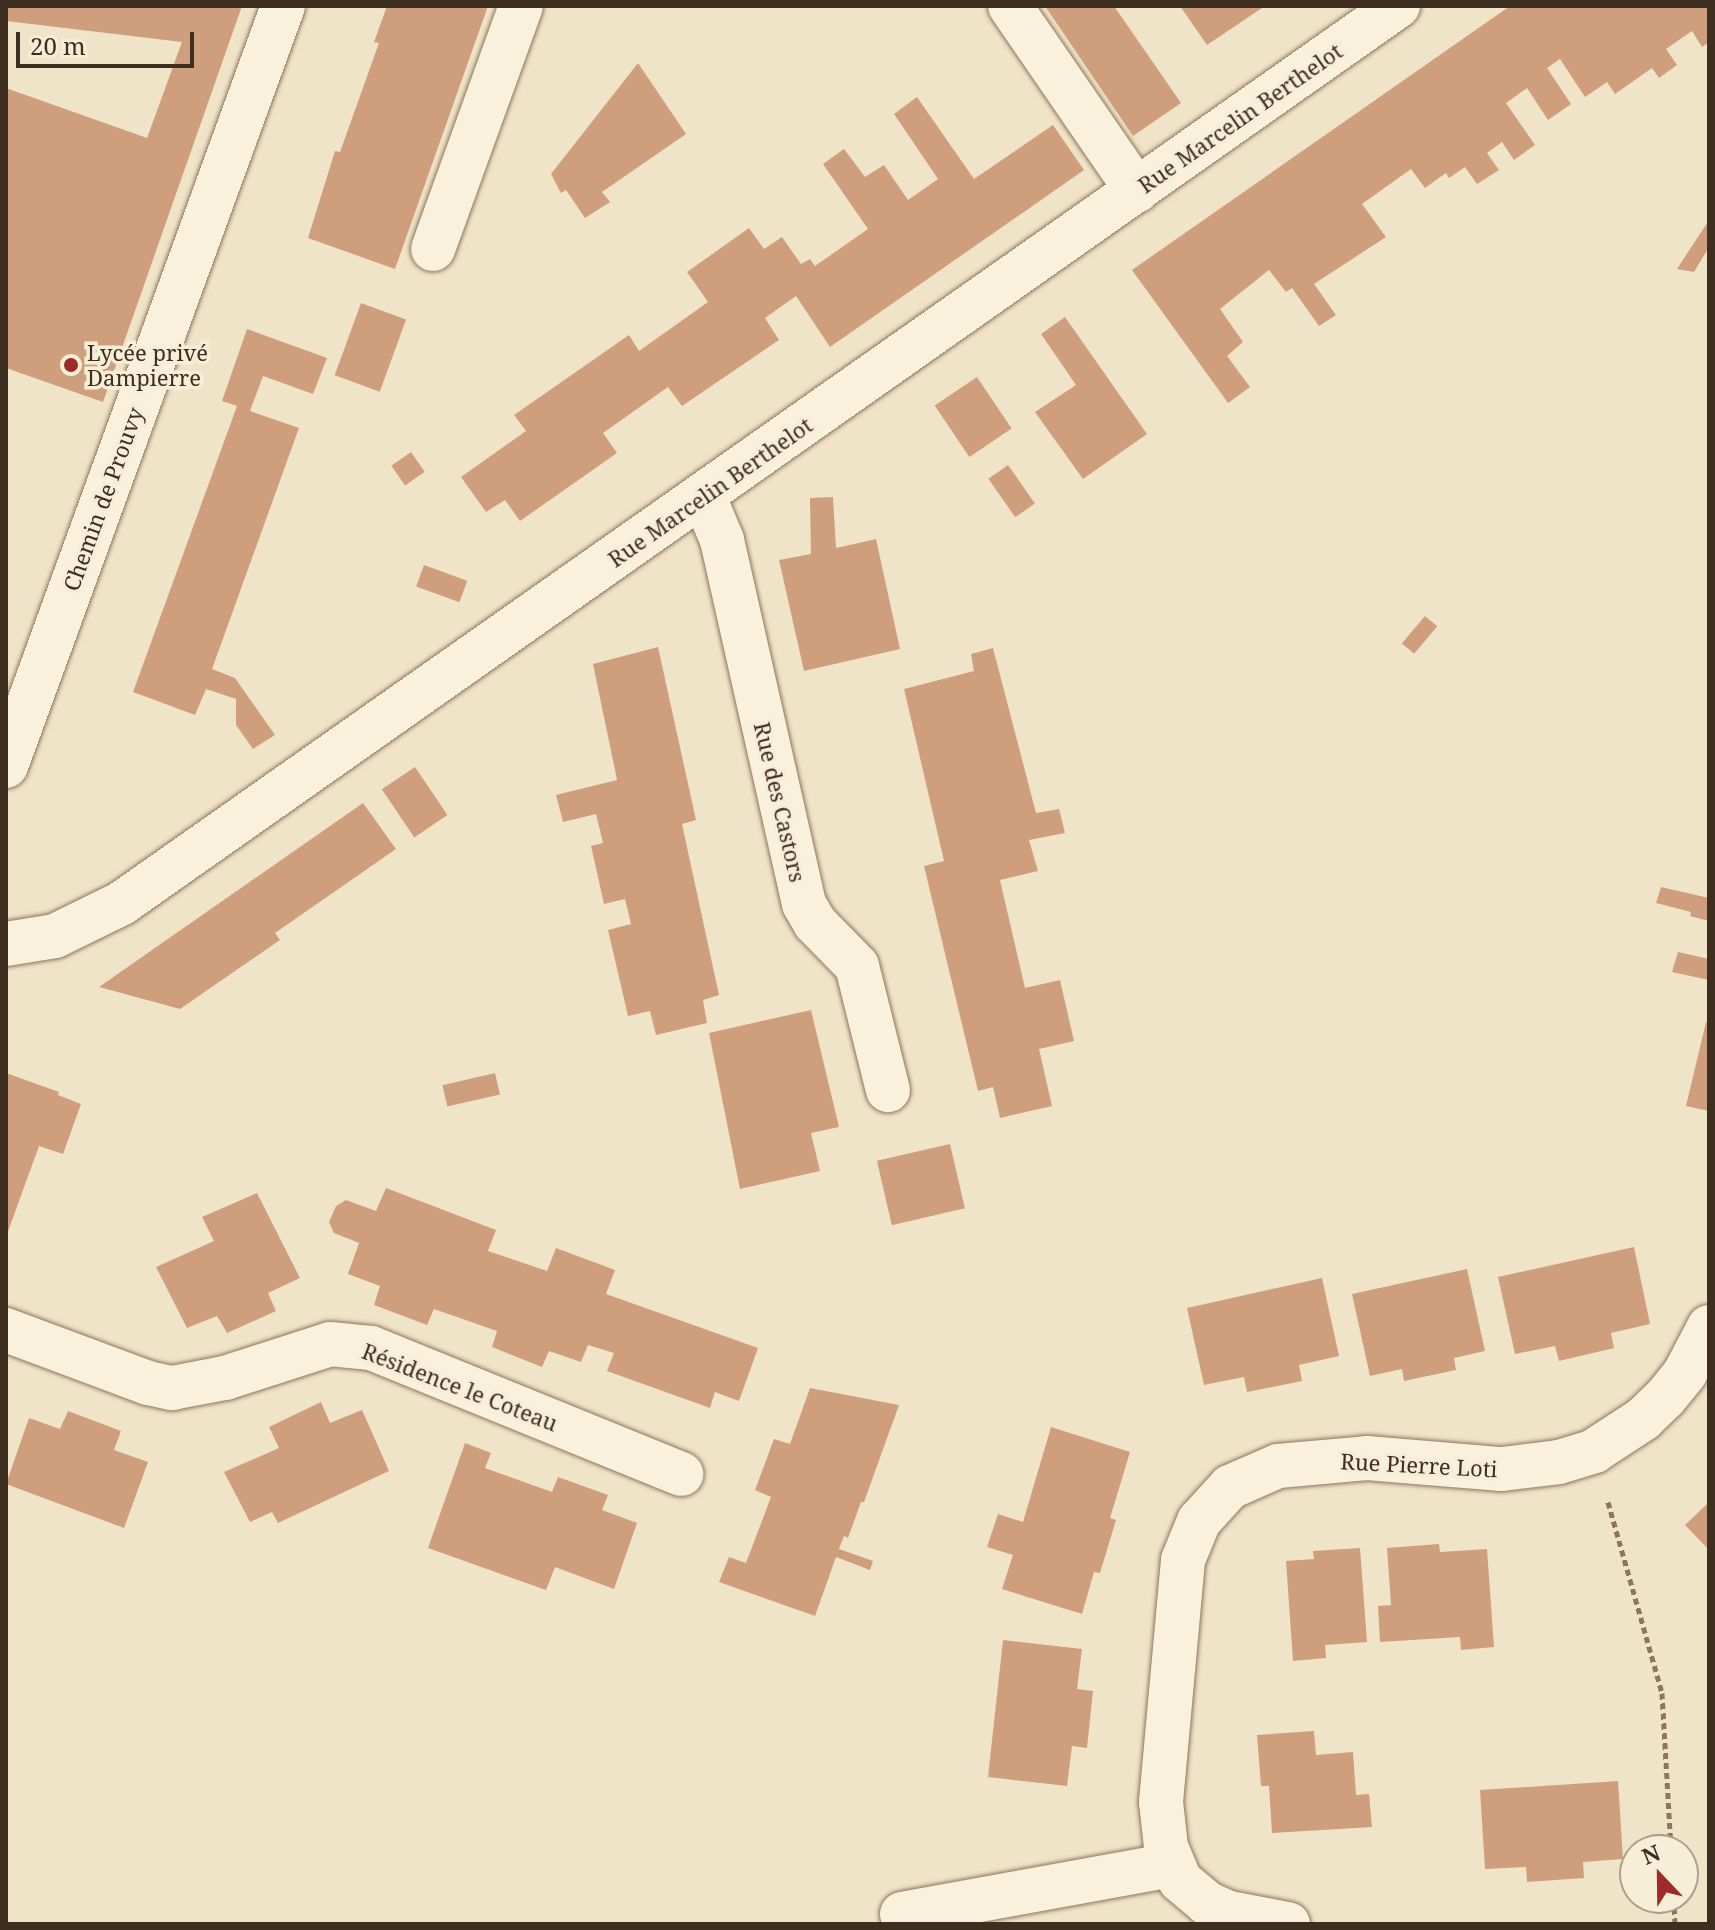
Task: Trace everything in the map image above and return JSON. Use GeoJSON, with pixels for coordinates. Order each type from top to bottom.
{"type":"FeatureCollection","features":[{"type":"Feature","properties":{"kind":"street","name":"Chemin de Prouvy"},"geometry":{"type":"LineString","coordinates":[[6,766],[283,6]]}},
{"type":"Feature","properties":{"kind":"street"},"geometry":{"type":"LineString","coordinates":[[433,249],[521,6]]}},
{"type":"Feature","properties":{"kind":"street"},"geometry":{"type":"LineString","coordinates":[[1010,6],[1137,191]]}},
{"type":"Feature","properties":{"kind":"street","name":"Rue Marcelin Berthelot"},"geometry":{"type":"LineString","coordinates":[[6,944],[55,936],[122,903],[704,497],[1398,6]]}},
{"type":"Feature","properties":{"kind":"street","name":"Rue des Castors"},"geometry":{"type":"LineString","coordinates":[[704,497],[722,540],[804,904],[815,923],[857,966],[888,1090]]}},
{"type":"Feature","properties":{"kind":"street","name":"Rue Pierre Loti"},"geometry":{"type":"LineString","coordinates":[[1288,1924],[1229,1913],[1207,1903],[1180,1880],[1172,1865],[1161,1824],[1183,1560],[1189,1540],[1213,1502],[1230,1487],[1278,1466],[1367,1458],[1502,1469],[1559,1462],[1594,1451],[1643,1419],[1665,1398],[1685,1373],[1709,1327]]}},
{"type":"Feature","properties":{"kind":"street","name":"Résidence le Coteau"},"geometry":{"type":"LineString","coordinates":[[6,1330],[148,1383],[172,1388],[225,1378],[330,1344],[371,1348],[681,1474]]}},
{"type":"Feature","properties":{"kind":"street"},"geometry":{"type":"LineString","coordinates":[[902,1914],[1172,1865]]}},
{"type":"Feature","properties":{"kind":"path"},"geometry":{"type":"LineString","coordinates":[[1594,1451],[1662,1693],[1670,1834]]}},
{"type":"Feature","properties":{"kind":"building"},"geometry":{"type":"Polygon","coordinates":[[[6,6],[242,6],[103,402],[6,368],[6,88],[147,138],[182,42],[6,21],[6,6]]]}},
{"type":"Feature","properties":{"kind":"building"},"geometry":{"type":"Polygon","coordinates":[[[387,6],[488,6],[395,269],[308,238],[335,151],[340,152],[379,43],[374,42],[387,6]]]}},
{"type":"Feature","properties":{"kind":"building"},"geometry":{"type":"Polygon","coordinates":[[[1045,6],[1114,6],[1181,103],[1133,136],[1045,6]]]}},
{"type":"Feature","properties":{"kind":"building"},"geometry":{"type":"Polygon","coordinates":[[[1180,6],[1265,6],[1207,45],[1180,6]]]}},
{"type":"Feature","properties":{"kind":"building"},"geometry":{"type":"Polygon","coordinates":[[[1510,6],[1709,6],[1709,42],[1702,47],[1692,31],[1666,49],[1677,65],[1659,78],[1652,68],[1615,94],[1607,82],[1585,97],[1560,59],[1547,68],[1571,104],[1548,120],[1527,88],[1506,103],[1535,145],[1514,160],[1502,142],[1487,153],[1499,170],[1477,184],[1465,167],[1449,178],[1446,173],[1425,188],[1411,169],[1362,204],[1386,237],[1314,284],[1336,315],[1319,326],[1292,288],[1286,292],[1269,270],[1220,309],[1243,342],[1227,356],[1250,387],[1228,403],[1132,270],[1510,6]]]}},
{"type":"Feature","properties":{"kind":"building"},"geometry":{"type":"Polygon","coordinates":[[[638,63],[686,134],[602,192],[610,202],[585,218],[566,190],[561,193],[551,174],[638,63]]]}},
{"type":"Feature","properties":{"kind":"building"},"geometry":{"type":"Polygon","coordinates":[[[917,97],[974,179],[1053,125],[1084,170],[830,347],[796,296],[765,318],[779,340],[682,406],[668,387],[603,433],[617,453],[520,521],[505,500],[486,512],[461,477],[526,431],[514,415],[629,335],[639,351],[708,302],[687,272],[749,228],[764,249],[782,237],[801,264],[810,259],[815,266],[868,229],[823,164],[844,149],[865,177],[884,165],[908,200],[938,179],[894,114],[917,97]]]}},
{"type":"Feature","properties":{"kind":"building"},"geometry":{"type":"Polygon","coordinates":[[[1709,220],[1709,247],[1694,272],[1677,269],[1709,220]]]}},
{"type":"Feature","properties":{"kind":"building"},"geometry":{"type":"Polygon","coordinates":[[[361,303],[406,319],[380,392],[335,375],[361,303]]]}},
{"type":"Feature","properties":{"kind":"building"},"geometry":{"type":"Polygon","coordinates":[[[1065,317],[1147,434],[1083,479],[1035,412],[1076,385],[1041,334],[1065,317]]]}},
{"type":"Feature","properties":{"kind":"building"},"geometry":{"type":"Polygon","coordinates":[[[247,329],[327,358],[313,394],[263,376],[250,411],[299,428],[212,669],[235,678],[275,735],[253,749],[236,725],[236,699],[206,689],[195,715],[133,692],[237,406],[222,401],[247,329]]]}},
{"type":"Feature","properties":{"kind":"building"},"geometry":{"type":"Polygon","coordinates":[[[977,377],[1012,428],[969,457],[935,406],[977,377]]]}},
{"type":"Feature","properties":{"kind":"building"},"geometry":{"type":"Polygon","coordinates":[[[411,452],[425,472],[405,485],[391,466],[411,452]]]}},
{"type":"Feature","properties":{"kind":"building"},"geometry":{"type":"Polygon","coordinates":[[[1008,465],[1035,504],[1015,517],[988,479],[1008,465]]]}},
{"type":"Feature","properties":{"kind":"building"},"geometry":{"type":"Polygon","coordinates":[[[833,497],[836,548],[876,539],[900,649],[804,671],[779,560],[811,554],[810,498],[833,497]]]}},
{"type":"Feature","properties":{"kind":"building"},"geometry":{"type":"Polygon","coordinates":[[[424,565],[467,581],[459,602],[416,587],[424,565]]]}},
{"type":"Feature","properties":{"kind":"building"},"geometry":{"type":"Polygon","coordinates":[[[1425,616],[1437,626],[1414,654],[1402,644],[1425,616]]]}},
{"type":"Feature","properties":{"kind":"building"},"geometry":{"type":"Polygon","coordinates":[[[658,647],[696,820],[682,824],[719,995],[703,1000],[707,1023],[656,1035],[650,1011],[628,1016],[608,930],[631,924],[625,899],[604,904],[591,846],[603,843],[596,814],[563,822],[556,795],[617,780],[593,664],[658,647]]]}},
{"type":"Feature","properties":{"kind":"building"},"geometry":{"type":"Polygon","coordinates":[[[993,648],[1036,813],[1059,809],[1065,833],[1029,840],[1038,871],[1000,880],[1025,988],[1060,980],[1074,1041],[1039,1049],[1052,1106],[1000,1118],[993,1087],[978,1091],[924,866],[944,861],[904,689],[974,671],[971,654],[993,648]]]}},
{"type":"Feature","properties":{"kind":"building"},"geometry":{"type":"Polygon","coordinates":[[[415,767],[447,815],[414,837],[382,789],[415,767]]]}},
{"type":"Feature","properties":{"kind":"building"},"geometry":{"type":"Polygon","coordinates":[[[363,803],[396,849],[275,933],[280,940],[180,1009],[99,987],[363,803]]]}},
{"type":"Feature","properties":{"kind":"building"},"geometry":{"type":"Polygon","coordinates":[[[1661,887],[1709,898],[1709,921],[1690,916],[1691,912],[1656,903],[1661,887]]]}},
{"type":"Feature","properties":{"kind":"building"},"geometry":{"type":"Polygon","coordinates":[[[1678,952],[1709,959],[1709,980],[1672,972],[1678,952]]]}},
{"type":"Feature","properties":{"kind":"building"},"geometry":{"type":"Polygon","coordinates":[[[811,1010],[839,1127],[811,1133],[820,1171],[740,1189],[709,1033],[811,1010]]]}},
{"type":"Feature","properties":{"kind":"building"},"geometry":{"type":"Polygon","coordinates":[[[1706,1022],[1709,1023],[1709,1111],[1686,1106],[1706,1022]]]}},
{"type":"Feature","properties":{"kind":"building"},"geometry":{"type":"Polygon","coordinates":[[[6,1073],[59,1092],[58,1095],[81,1104],[63,1154],[39,1146],[6,1237],[6,1073]]]}},
{"type":"Feature","properties":{"kind":"building"},"geometry":{"type":"Polygon","coordinates":[[[495,1073],[500,1094],[447,1107],[442,1085],[495,1073]]]}},
{"type":"Feature","properties":{"kind":"building"},"geometry":{"type":"Polygon","coordinates":[[[950,1144],[965,1208],[892,1225],[877,1161],[950,1144]]]}},
{"type":"Feature","properties":{"kind":"building"},"geometry":{"type":"Polygon","coordinates":[[[386,1188],[496,1230],[488,1251],[547,1271],[556,1248],[615,1270],[606,1294],[758,1348],[739,1401],[715,1392],[710,1408],[607,1371],[614,1353],[588,1345],[581,1362],[549,1351],[542,1367],[492,1347],[497,1331],[434,1309],[427,1325],[374,1305],[380,1286],[348,1274],[359,1243],[334,1233],[329,1222],[336,1206],[346,1200],[376,1211],[386,1188]]]}},
{"type":"Feature","properties":{"kind":"building"},"geometry":{"type":"Polygon","coordinates":[[[257,1193],[300,1278],[268,1293],[276,1311],[227,1333],[217,1316],[187,1328],[156,1267],[214,1241],[202,1217],[257,1193]]]}},
{"type":"Feature","properties":{"kind":"building"},"geometry":{"type":"Polygon","coordinates":[[[1634,1247],[1650,1324],[1611,1333],[1614,1348],[1559,1361],[1555,1346],[1515,1354],[1498,1277],[1634,1247]]]}},
{"type":"Feature","properties":{"kind":"building"},"geometry":{"type":"Polygon","coordinates":[[[1467,1269],[1485,1351],[1454,1358],[1456,1370],[1404,1381],[1402,1369],[1370,1376],[1352,1294],[1467,1269]]]}},
{"type":"Feature","properties":{"kind":"building"},"geometry":{"type":"Polygon","coordinates":[[[1322,1278],[1339,1356],[1299,1365],[1302,1381],[1247,1392],[1244,1377],[1204,1385],[1187,1308],[1322,1278]]]}},
{"type":"Feature","properties":{"kind":"building"},"geometry":{"type":"Polygon","coordinates":[[[810,1388],[899,1405],[864,1502],[861,1502],[848,1538],[844,1536],[839,1549],[873,1561],[870,1570],[836,1557],[815,1616],[719,1582],[729,1557],[746,1563],[771,1497],[755,1490],[774,1439],[790,1444],[810,1388]]]}},
{"type":"Feature","properties":{"kind":"building"},"geometry":{"type":"Polygon","coordinates":[[[321,1402],[330,1423],[362,1410],[389,1471],[278,1523],[272,1512],[250,1522],[224,1472],[279,1448],[269,1427],[321,1402]]]}},
{"type":"Feature","properties":{"kind":"building"},"geometry":{"type":"Polygon","coordinates":[[[68,1411],[121,1431],[114,1450],[148,1462],[124,1528],[6,1484],[29,1418],[60,1429],[68,1411]]]}},
{"type":"Feature","properties":{"kind":"building"},"geometry":{"type":"Polygon","coordinates":[[[1051,1427],[1130,1452],[1110,1518],[1116,1520],[1100,1573],[1094,1572],[1082,1614],[1002,1589],[1013,1555],[987,1547],[998,1514],[1023,1522],[1051,1427]]]}},
{"type":"Feature","properties":{"kind":"building"},"geometry":{"type":"Polygon","coordinates":[[[465,1443],[491,1453],[485,1468],[552,1492],[558,1477],[608,1495],[602,1510],[637,1523],[614,1589],[555,1567],[546,1590],[428,1548],[465,1443]]]}},
{"type":"Feature","properties":{"kind":"building"},"geometry":{"type":"Polygon","coordinates":[[[1709,1502],[1709,1550],[1685,1525],[1709,1502]]]}},
{"type":"Feature","properties":{"kind":"building"},"geometry":{"type":"Polygon","coordinates":[[[1439,1544],[1440,1552],[1487,1549],[1494,1647],[1461,1650],[1460,1637],[1380,1642],[1378,1606],[1391,1605],[1387,1548],[1439,1544]]]}},
{"type":"Feature","properties":{"kind":"building"},"geometry":{"type":"Polygon","coordinates":[[[1360,1548],[1367,1642],[1325,1645],[1326,1658],[1293,1661],[1286,1561],[1314,1559],[1313,1551],[1360,1548]]]}},
{"type":"Feature","properties":{"kind":"building"},"geometry":{"type":"Polygon","coordinates":[[[1003,1640],[1082,1649],[1077,1689],[1093,1691],[1087,1748],[1072,1746],[1067,1786],[988,1777],[1003,1640]]]}},
{"type":"Feature","properties":{"kind":"building"},"geometry":{"type":"Polygon","coordinates":[[[1314,1731],[1316,1755],[1353,1752],[1356,1795],[1369,1794],[1372,1827],[1272,1833],[1269,1786],[1261,1786],[1257,1735],[1314,1731]]]}},
{"type":"Feature","properties":{"kind":"building"},"geometry":{"type":"Polygon","coordinates":[[[1618,1781],[1621,1834],[1619,1859],[1583,1862],[1584,1878],[1527,1882],[1526,1867],[1485,1869],[1480,1790],[1618,1781]]]}},
{"type":"Feature","properties":{"kind":"place","name":"Lycée privé Dampierre"},"geometry":{"type":"Point","coordinates":[71,365]}}]}
